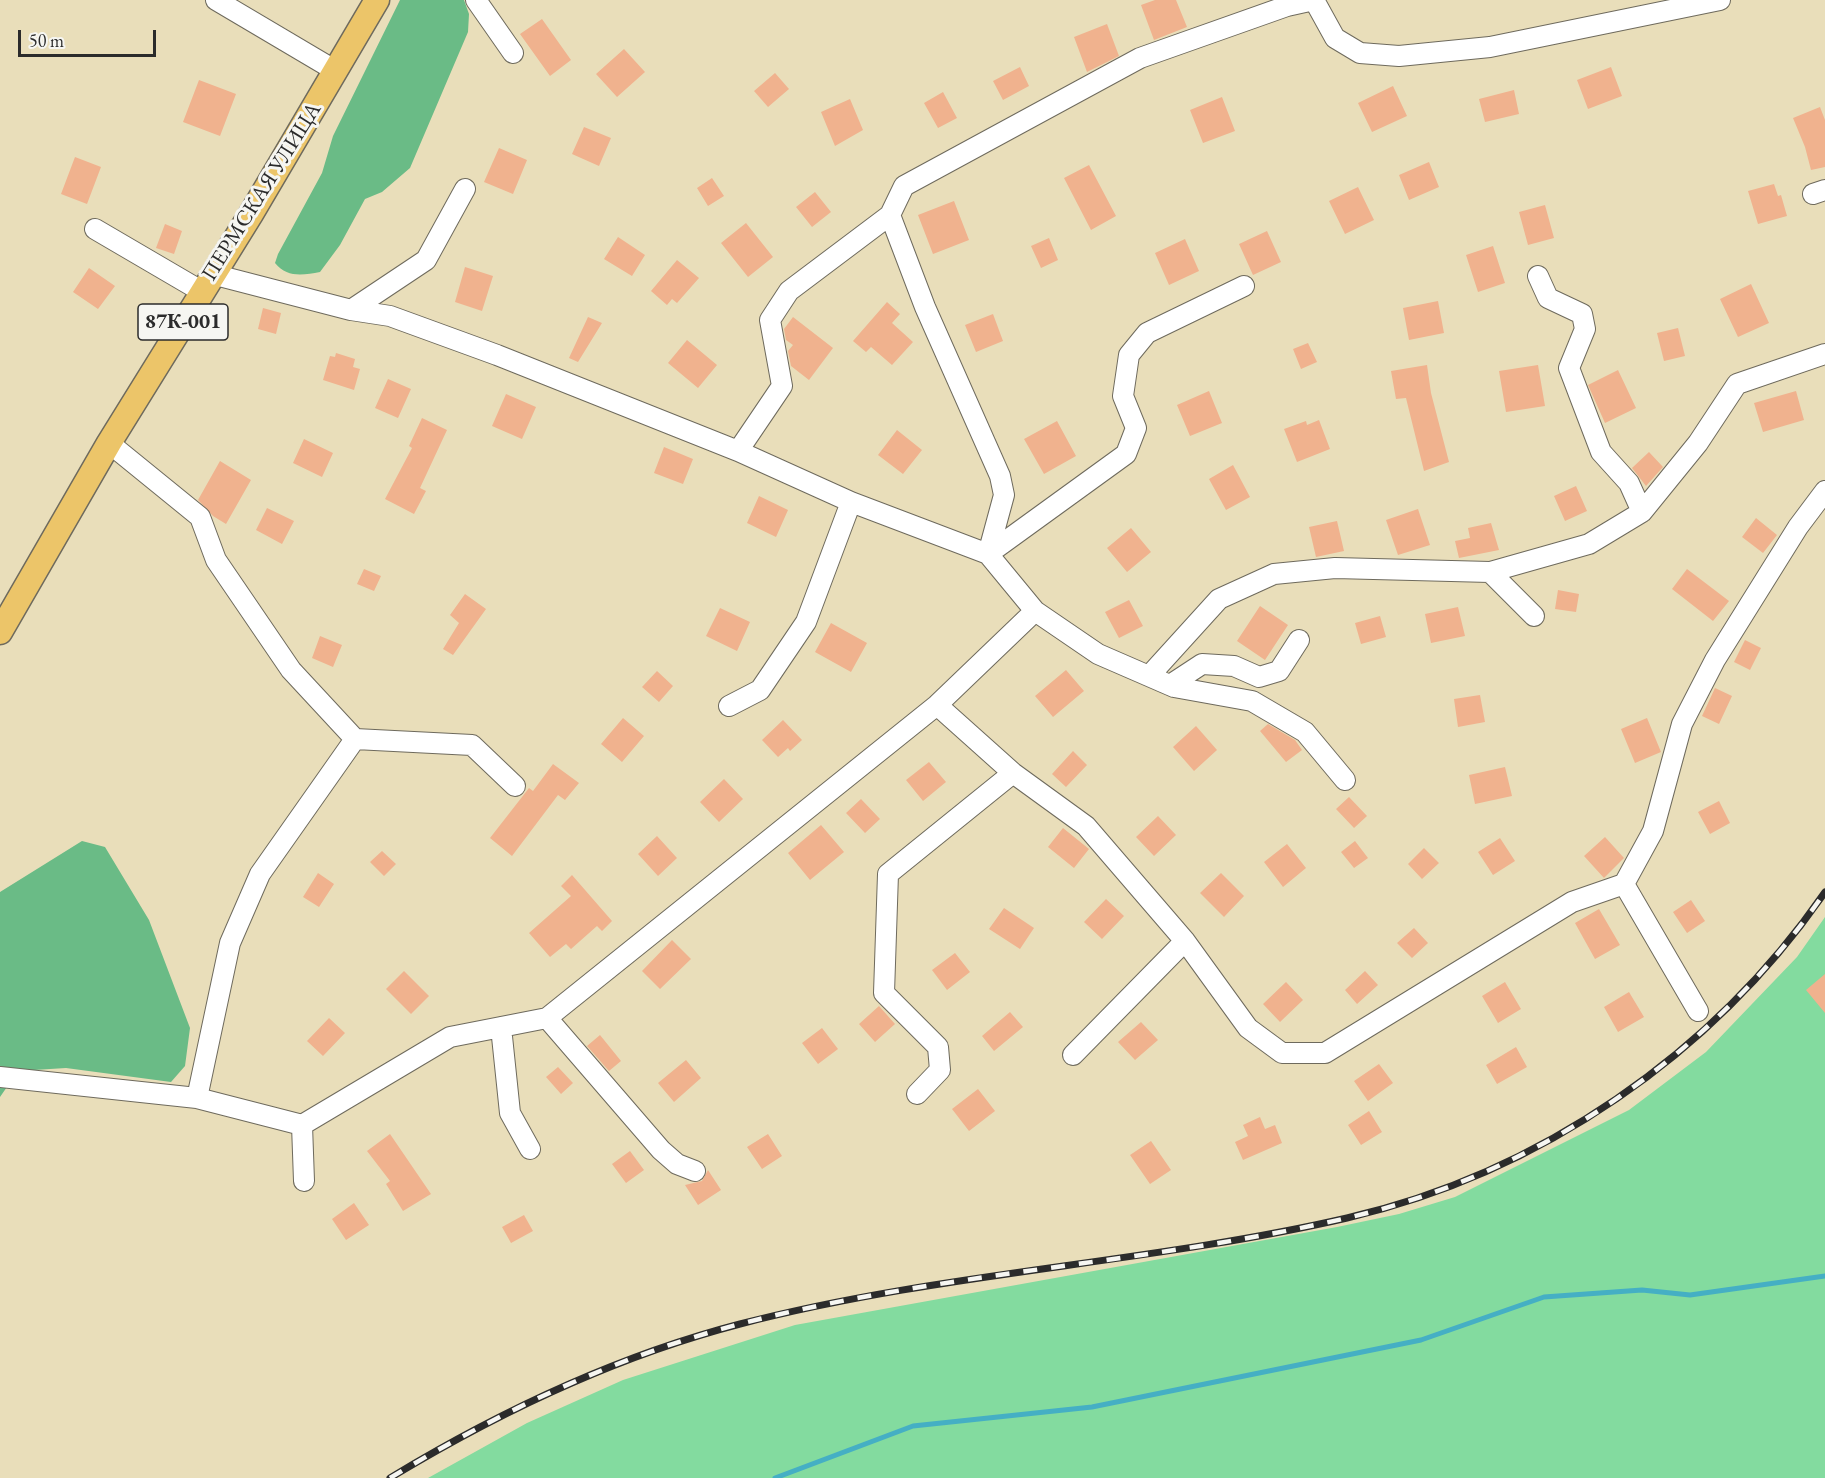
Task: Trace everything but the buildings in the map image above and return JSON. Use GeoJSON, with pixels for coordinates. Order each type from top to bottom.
{"type":"FeatureCollection","features":[{"type":"Feature","properties":{"kind":"main road","name":"ПЕРМСКАЯ УЛИЦА"},"geometry":{"type":"LineString","coordinates":[[0,632],[109,443],[377,0]]}},
{"type":"Feature","properties":{"kind":"street"},"geometry":{"type":"LineString","coordinates":[[216,0],[336,71]]}},
{"type":"Feature","properties":{"kind":"street"},"geometry":{"type":"LineString","coordinates":[[476,0],[513,53]]}},
{"type":"Feature","properties":{"kind":"street"},"geometry":{"type":"LineString","coordinates":[[738,451],[782,386],[770,320],[789,291],[890,215],[904,186],[1140,58],[1287,6],[1314,0],[1335,38],[1360,53],[1399,56],[1490,47],[1720,0]]}},
{"type":"Feature","properties":{"kind":"street"},"geometry":{"type":"LineString","coordinates":[[351,309],[426,260],[465,189]]}},
{"type":"Feature","properties":{"kind":"street"},"geometry":{"type":"LineString","coordinates":[[890,215],[925,307],[1000,476],[1004,495],[988,554]]}},
{"type":"Feature","properties":{"kind":"street"},"geometry":{"type":"LineString","coordinates":[[95,229],[207,283],[390,316],[497,355],[738,451],[851,502],[988,554],[1035,611],[1098,654],[1170,685],[1252,701],[1305,732],[1345,780]]}},
{"type":"Feature","properties":{"kind":"street"},"geometry":{"type":"LineString","coordinates":[[1538,276],[1548,298],[1582,314],[1585,329],[1569,368],[1600,452],[1629,483],[1642,512]]}},
{"type":"Feature","properties":{"kind":"street"},"geometry":{"type":"LineString","coordinates":[[988,554],[1126,454],[1136,428],[1123,396],[1129,356],[1148,333],[1244,286]]}},
{"type":"Feature","properties":{"kind":"street"},"geometry":{"type":"LineString","coordinates":[[1150,675],[1219,599],[1274,574],[1335,568],[1490,572],[1589,543],[1642,512],[1698,443],[1737,384],[1825,354]]}},
{"type":"Feature","properties":{"kind":"street"},"geometry":{"type":"LineString","coordinates":[[109,443],[200,517],[216,560],[291,670],[354,739],[472,745],[515,786]]}},
{"type":"Feature","properties":{"kind":"street"},"geometry":{"type":"LineString","coordinates":[[937,705],[1013,773],[1086,826],[1185,941],[1248,1028],[1282,1053],[1325,1053],[1572,902],[1624,884],[1653,831],[1682,724],[1714,660],[1798,527],[1825,491]]}},
{"type":"Feature","properties":{"kind":"street"},"geometry":{"type":"LineString","coordinates":[[729,706],[760,690],[806,622],[851,502]]}},
{"type":"Feature","properties":{"kind":"street"},"geometry":{"type":"LineString","coordinates":[[1490,572],[1534,616]]}},
{"type":"Feature","properties":{"kind":"street"},"geometry":{"type":"LineString","coordinates":[[0,1077],[197,1098],[302,1125],[450,1037],[547,1018],[937,705],[1035,611]]}},
{"type":"Feature","properties":{"kind":"street"},"geometry":{"type":"LineString","coordinates":[[1170,685],[1202,664],[1234,666],[1259,676],[1279,671],[1299,640]]}},
{"type":"Feature","properties":{"kind":"street"},"geometry":{"type":"LineString","coordinates":[[197,1098],[230,943],[260,874],[354,739]]}},
{"type":"Feature","properties":{"kind":"street"},"geometry":{"type":"LineString","coordinates":[[917,1094],[940,1070],[938,1047],[884,993],[888,874],[1013,773]]}},
{"type":"Feature","properties":{"kind":"street"},"geometry":{"type":"LineString","coordinates":[[1624,884],[1698,1011]]}},
{"type":"Feature","properties":{"kind":"street"},"geometry":{"type":"LineString","coordinates":[[1073,1055],[1185,941]]}},
{"type":"Feature","properties":{"kind":"street"},"geometry":{"type":"LineString","coordinates":[[547,1018],[661,1150],[677,1164],[695,1171]]}},
{"type":"Feature","properties":{"kind":"street"},"geometry":{"type":"LineString","coordinates":[[501,1027],[510,1113],[530,1149]]}},
{"type":"Feature","properties":{"kind":"street"},"geometry":{"type":"LineString","coordinates":[[302,1125],[304,1181]]}},
{"type":"Feature","properties":{"kind":"green space"},"geometry":{"type":"Polygon","coordinates":[[[400,0],[464,0],[469,14],[468,32],[410,168],[382,192],[365,199],[340,245],[320,272],[301,274],[285,271],[275,263],[278,254],[322,173],[333,136],[400,0]]]}},
{"type":"Feature","properties":{"kind":"green space"},"geometry":{"type":"Polygon","coordinates":[[[82,841],[105,847],[149,920],[190,1028],[185,1066],[171,1082],[66,1068],[18,1071],[0,1097],[0,892],[82,841]]]}},
{"type":"Feature","properties":{"kind":"green space"},"geometry":{"type":"Polygon","coordinates":[[[1825,917],[1825,1478],[428,1478],[527,1423],[623,1380],[795,1325],[1337,1227],[1399,1214],[1455,1197],[1629,1110],[1706,1052],[1797,957],[1825,917]]]}},
{"type":"Feature","properties":{"kind":"waterway"},"geometry":{"type":"LineString","coordinates":[[775,1478],[913,1426],[1092,1407],[1421,1340],[1544,1297],[1642,1290],[1690,1295],[1825,1276]]}},
{"type":"Feature","properties":{"kind":"railway"},"geometry":{"type":"LineString","coordinates":[[390,1478],[473,1431],[560,1388],[649,1352],[740,1324],[815,1306],[891,1292],[1272,1234],[1347,1218],[1418,1198],[1487,1171],[1554,1138],[1616,1099],[1675,1054],[1730,1005],[1780,951],[1825,892]]}}]}
